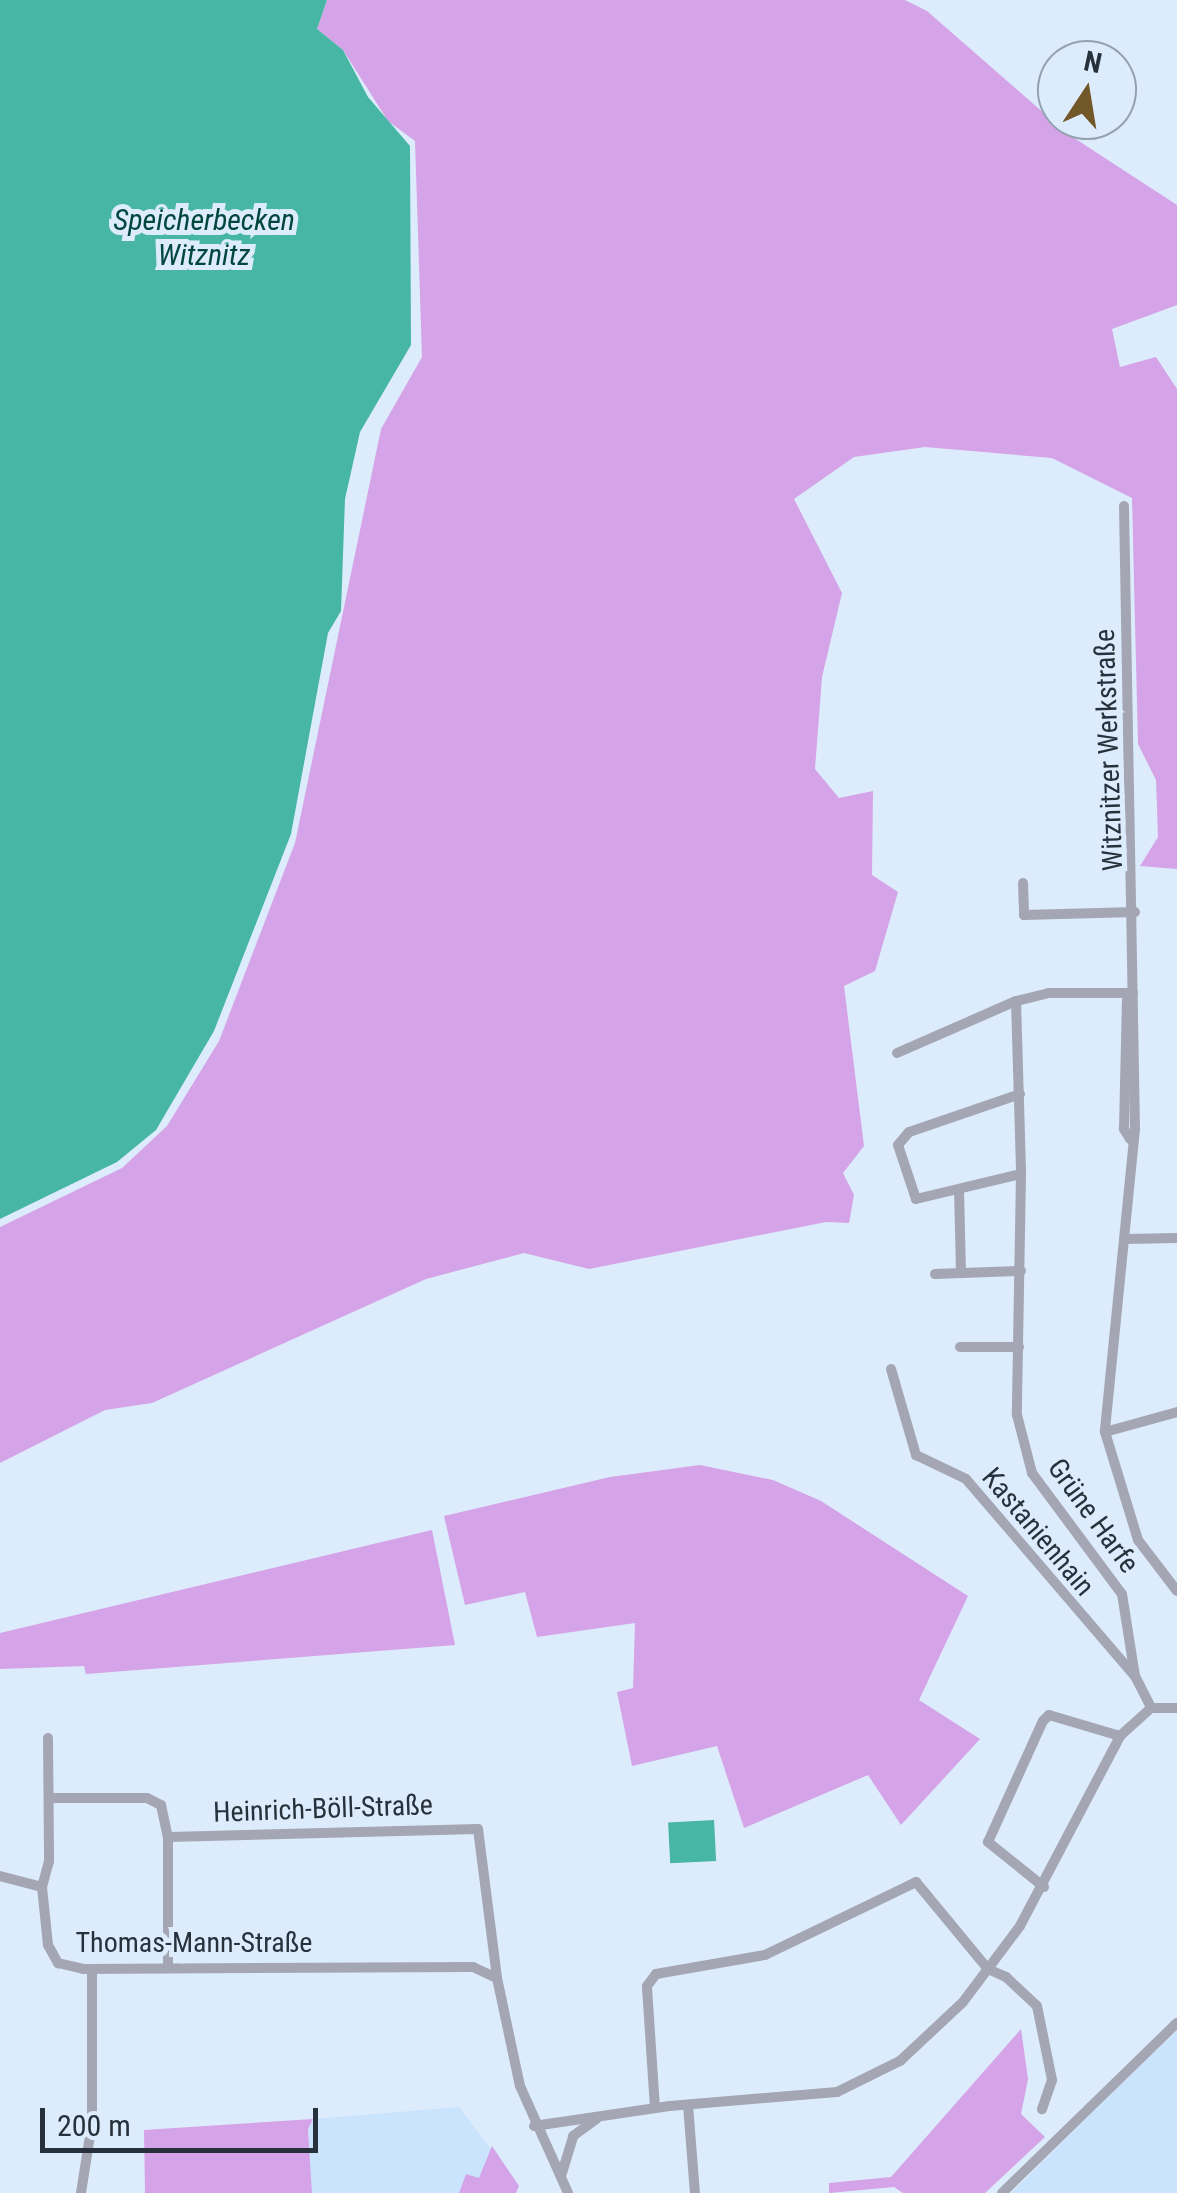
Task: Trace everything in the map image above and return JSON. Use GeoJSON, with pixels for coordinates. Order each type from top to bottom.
{"type":"FeatureCollection","features":[{"type":"Feature","properties":{"kind":"street","name":"Witznitzer Werkstraße"},"geometry":{"type":"LineString","coordinates":[[1124,506],[1136,912],[1126,1239],[1108,1356],[1105,1432],[1138,1540],[1177,1591]]}},
{"type":"Feature","properties":{"kind":"street"},"geometry":{"type":"LineString","coordinates":[[1023,883],[1024,915],[1136,912]]}},
{"type":"Feature","properties":{"kind":"street"},"geometry":{"type":"LineString","coordinates":[[896,1054],[1016,1001],[1049,993],[1133,993]]}},
{"type":"Feature","properties":{"kind":"street","name":"Grüne Harfe"},"geometry":{"type":"LineString","coordinates":[[1016,1001],[1021,1174],[1016,1415],[1024,1455],[1043,1491],[1122,1594],[1135,1676],[1151,1708]]}},
{"type":"Feature","properties":{"kind":"street"},"geometry":{"type":"LineString","coordinates":[[1020,1094],[901,1138],[916,1198],[1021,1174]]}},
{"type":"Feature","properties":{"kind":"street"},"geometry":{"type":"LineString","coordinates":[[959,1190],[962,1273]]}},
{"type":"Feature","properties":{"kind":"street"},"geometry":{"type":"LineString","coordinates":[[1126,1239],[1177,1238]]}},
{"type":"Feature","properties":{"kind":"street"},"geometry":{"type":"LineString","coordinates":[[935,1274],[1021,1271]]}},
{"type":"Feature","properties":{"kind":"street"},"geometry":{"type":"LineString","coordinates":[[960,1347],[1019,1346]]}},
{"type":"Feature","properties":{"kind":"street","name":"Kastanienhain"},"geometry":{"type":"LineString","coordinates":[[891,1370],[916,1456],[972,1486],[1135,1676]]}},
{"type":"Feature","properties":{"kind":"street"},"geometry":{"type":"LineString","coordinates":[[1105,1432],[1177,1412]]}},
{"type":"Feature","properties":{"kind":"street"},"geometry":{"type":"LineString","coordinates":[[534,2126],[688,2104],[782,2100],[870,2080],[934,2033],[988,1970],[1044,1888],[1120,1736],[1151,1708],[1177,1708]]}},
{"type":"Feature","properties":{"kind":"street"},"geometry":{"type":"LineString","coordinates":[[1044,1888],[988,1842],[1044,1721],[1050,1715],[1120,1736]]}},
{"type":"Feature","properties":{"kind":"street","name":"Thomas-Mann-Straße"},"geometry":{"type":"LineString","coordinates":[[48,1738],[49,1861],[42,1887],[52,1955],[70,1967],[474,1967],[497,1978]]}},
{"type":"Feature","properties":{"kind":"street"},"geometry":{"type":"LineString","coordinates":[[49,1798],[156,1800],[164,1810],[168,1837],[168,1966]]}},
{"type":"Feature","properties":{"kind":"street","name":"Heinrich-Böll-Straße"},"geometry":{"type":"LineString","coordinates":[[168,1837],[478,1829],[497,1978]]}},
{"type":"Feature","properties":{"kind":"street"},"geometry":{"type":"LineString","coordinates":[[0,1876],[42,1887]]}},
{"type":"Feature","properties":{"kind":"street"},"geometry":{"type":"LineString","coordinates":[[655,2108],[647,1986],[656,1974],[766,1954],[916,1882],[988,1970],[1006,1976],[1042,2016],[1052,2080],[1042,2109]]}},
{"type":"Feature","properties":{"kind":"street"},"geometry":{"type":"LineString","coordinates":[[81,2193],[92,2123],[92,1968]]}},
{"type":"Feature","properties":{"kind":"street"},"geometry":{"type":"LineString","coordinates":[[497,1978],[534,2126],[562,2174],[568,2193]]}},
{"type":"Feature","properties":{"kind":"street"},"geometry":{"type":"LineString","coordinates":[[1002,2193],[1177,2022]]}},
{"type":"Feature","properties":{"kind":"street"},"geometry":{"type":"LineString","coordinates":[[688,2104],[695,2193]]}},
{"type":"Feature","properties":{"kind":"street"},"geometry":{"type":"LineString","coordinates":[[562,2174],[573,2136],[601,2116]]}},
{"type":"Feature","properties":{"kind":"shaded area"},"geometry":{"type":"Polygon","coordinates":[[[327,0],[905,0],[927,11],[1037,107],[1037,140],[1077,140],[1177,205],[1177,305],[1112,329],[1120,367],[1156,357],[1177,389],[1177,869],[1140,866],[1158,837],[1156,780],[1138,744],[1132,498],[1052,458],[925,447],[854,457],[794,499],[842,593],[822,677],[815,769],[839,798],[873,791],[872,875],[898,892],[875,971],[844,986],[864,1146],[843,1173],[854,1195],[849,1223],[826,1222],[589,1269],[524,1253],[426,1279],[152,1403],[105,1410],[0,1463],[0,1227],[122,1168],[167,1126],[219,1041],[295,843],[381,429],[422,357],[415,141],[388,121],[343,50],[317,29],[327,0]]]}},
{"type":"Feature","properties":{"kind":"shaded area"},"geometry":{"type":"Polygon","coordinates":[[[700,1465],[773,1480],[821,1501],[968,1596],[919,1700],[980,1739],[901,1825],[868,1775],[744,1828],[717,1746],[632,1766],[617,1692],[633,1688],[635,1623],[537,1637],[525,1592],[465,1605],[444,1516],[610,1477],[700,1465]]]}},
{"type":"Feature","properties":{"kind":"shaded area"},"geometry":{"type":"Polygon","coordinates":[[[432,1530],[455,1645],[86,1674],[84,1666],[0,1669],[0,1633],[432,1530]]]}},
{"type":"Feature","properties":{"kind":"shaded area"},"geometry":{"type":"Polygon","coordinates":[[[1021,2029],[1028,2079],[1021,2114],[1045,2137],[985,2193],[903,2193],[894,2187],[829,2193],[829,2183],[891,2177],[1021,2029]]]}},
{"type":"Feature","properties":{"kind":"shaded area"},"geometry":{"type":"Polygon","coordinates":[[[1177,2031],[1177,2193],[1011,2193],[1141,2065],[1177,2031]]]}},
{"type":"Feature","properties":{"kind":"shaded area"},"geometry":{"type":"Polygon","coordinates":[[[459,2107],[519,2186],[516,2193],[467,2174],[459,2193],[312,2193],[308,2128],[313,2119],[459,2107]]]}},
{"type":"Feature","properties":{"kind":"shaded area"},"geometry":{"type":"Polygon","coordinates":[[[313,2119],[308,2129],[312,2193],[145,2193],[144,2130],[313,2119]]]}},
{"type":"Feature","properties":{"kind":"shaded area"},"geometry":{"type":"Polygon","coordinates":[[[492,2146],[519,2186],[516,2193],[459,2193],[466,2174],[479,2178],[492,2146]]]}},
{"type":"Feature","properties":{"kind":"water","name":"Speicherbecken Witznitz"},"geometry":{"type":"Polygon","coordinates":[[[0,0],[327,0],[317,29],[343,50],[368,97],[410,146],[411,345],[360,432],[345,499],[341,611],[328,633],[291,834],[214,1031],[156,1130],[117,1162],[0,1219],[0,0]]]}},
{"type":"Feature","properties":{"kind":"water"},"geometry":{"type":"Polygon","coordinates":[[[714,1820],[716,1861],[670,1863],[668,1822],[714,1820]]]}}]}
